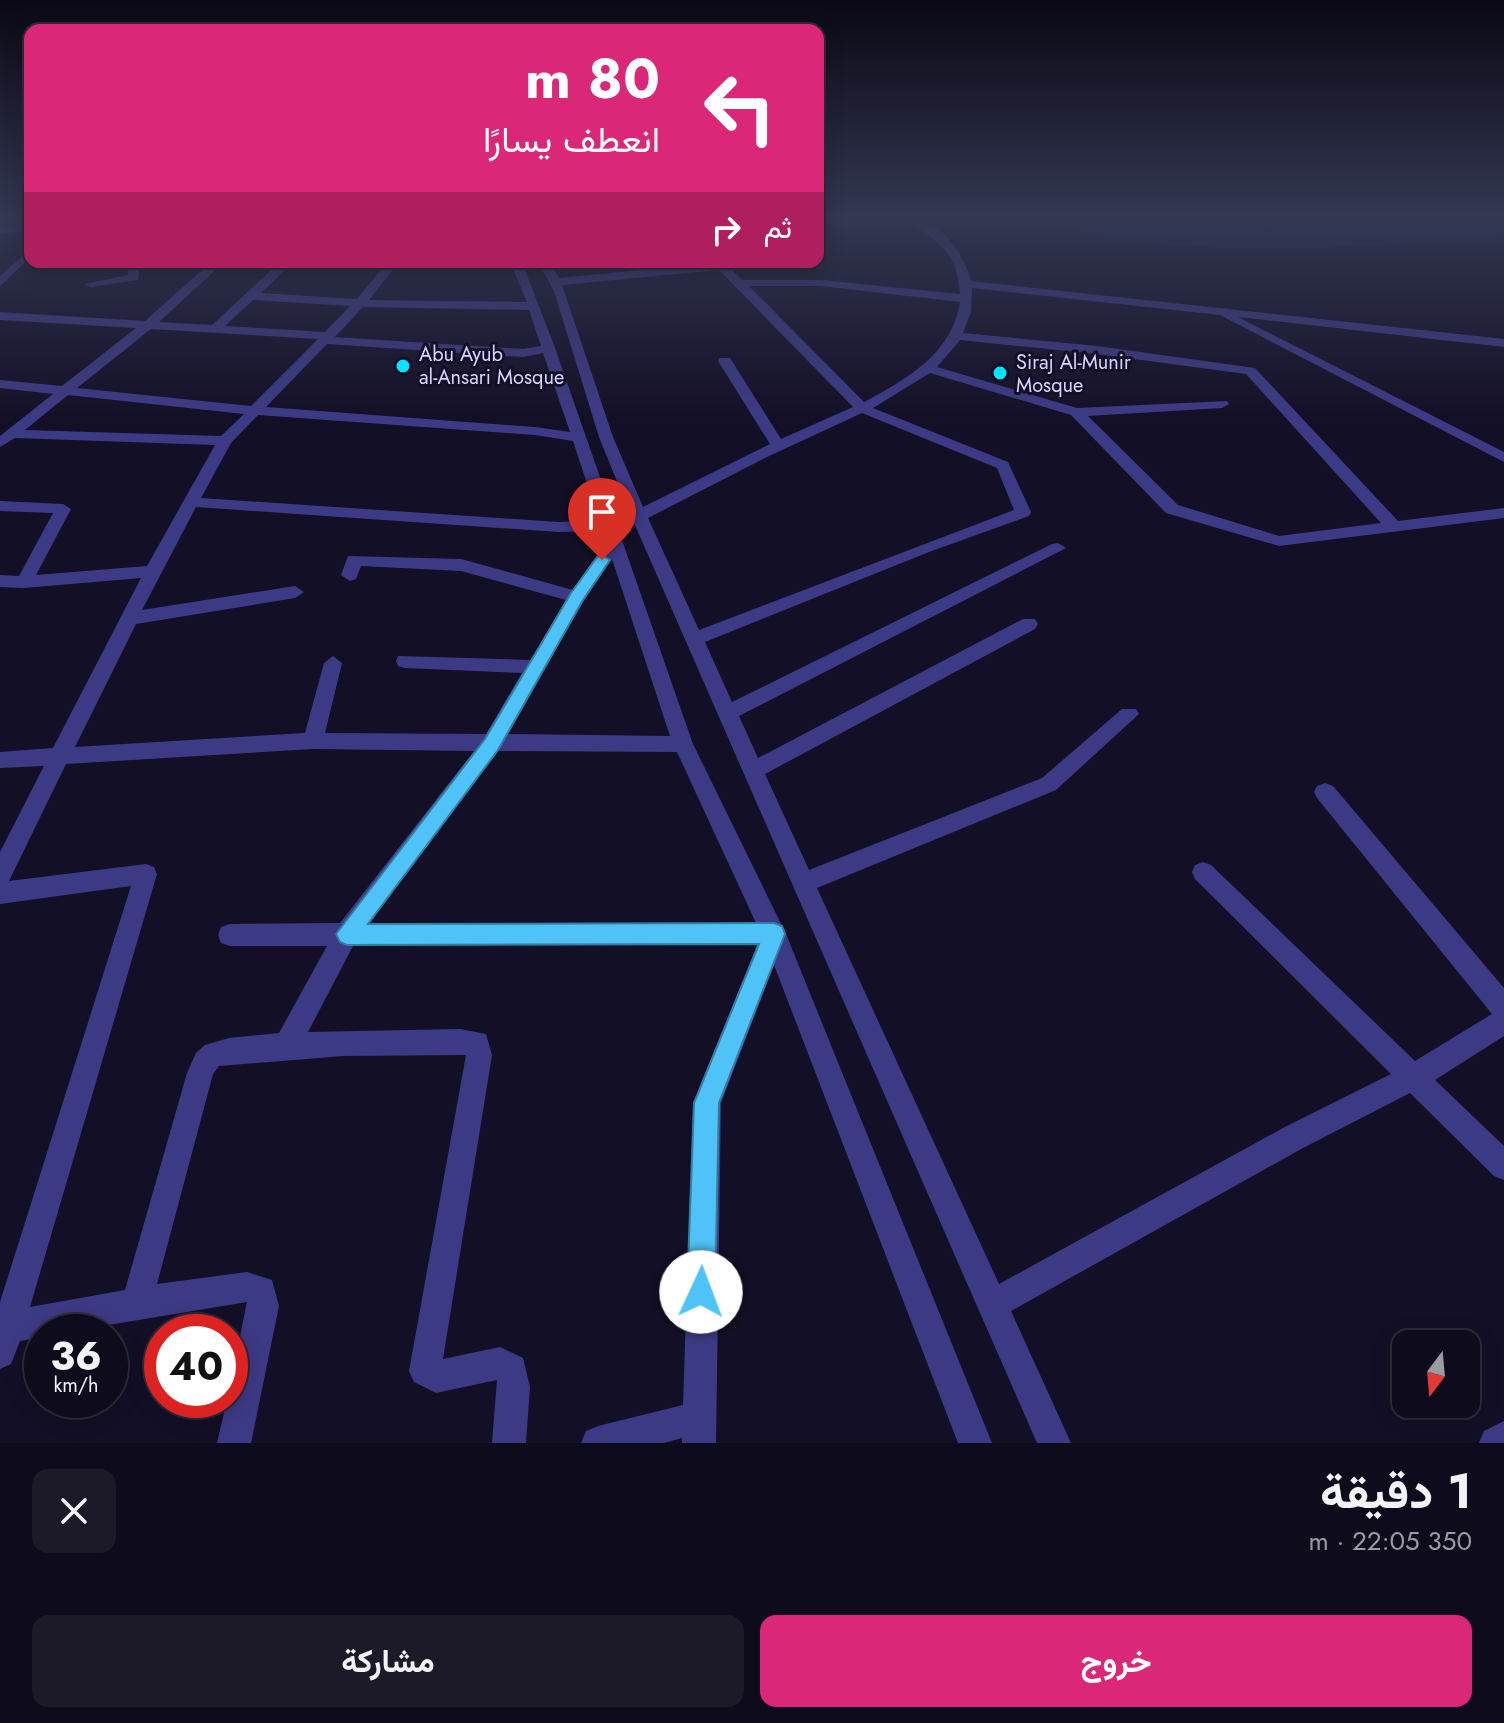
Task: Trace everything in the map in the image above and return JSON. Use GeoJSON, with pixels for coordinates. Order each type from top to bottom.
{"type":"FeatureCollection","features":[{"type":"Feature","properties":{"kind":"street"},"geometry":{"type":"LineString","coordinates":[[90,284],[95,283]]}},
{"type":"Feature","properties":{"kind":"street"},"geometry":{"type":"LineString","coordinates":[[7,432],[149,324],[194,283]]}},
{"type":"Feature","properties":{"kind":"street"},"geometry":{"type":"LineString","coordinates":[[215,329],[265,283]]}},
{"type":"Feature","properties":{"kind":"street"},"geometry":{"type":"LineString","coordinates":[[0,875],[153,571],[225,441],[258,411],[376,283]]}},
{"type":"Feature","properties":{"kind":"street"},"geometry":{"type":"LineString","coordinates":[[525,283],[683,744],[774,934],[975,1443]]}},
{"type":"Feature","properties":{"kind":"street"},"geometry":{"type":"LineString","coordinates":[[555,283],[615,461],[1054,1443]]}},
{"type":"Feature","properties":{"kind":"street"},"geometry":{"type":"LineString","coordinates":[[694,639],[923,548],[1023,512],[1003,465],[863,409],[739,283]]}},
{"type":"Feature","properties":{"kind":"street"},"geometry":{"type":"LineString","coordinates":[[827,283],[1215,311],[1504,343]]}},
{"type":"Feature","properties":{"kind":"street"},"geometry":{"type":"LineString","coordinates":[[639,516],[778,446],[863,409],[927,368],[948,348],[962,323],[967,291],[964,283]]}},
{"type":"Feature","properties":{"kind":"street"},"geometry":{"type":"LineString","coordinates":[[252,296],[360,303],[534,306]]}},
{"type":"Feature","properties":{"kind":"street"},"geometry":{"type":"LineString","coordinates":[[1215,311],[1504,458]]}},
{"type":"Feature","properties":{"kind":"street"},"geometry":{"type":"LineString","coordinates":[[0,316],[149,324],[523,353],[549,348]]}},
{"type":"Feature","properties":{"kind":"street"},"geometry":{"type":"LineString","coordinates":[[955,336],[1097,350],[1250,371],[1393,526]]}},
{"type":"Feature","properties":{"kind":"street"},"geometry":{"type":"LineString","coordinates":[[725,361],[778,446]]}},
{"type":"Feature","properties":{"kind":"street"},"geometry":{"type":"LineString","coordinates":[[927,368],[1076,412],[1222,404]]}},
{"type":"Feature","properties":{"kind":"street"},"geometry":{"type":"LineString","coordinates":[[0,384],[258,411],[535,431],[579,438]]}},
{"type":"Feature","properties":{"kind":"street"},"geometry":{"type":"LineString","coordinates":[[1076,412],[1172,509],[1279,541],[1504,513]]}},
{"type":"Feature","properties":{"kind":"street"},"geometry":{"type":"LineString","coordinates":[[7,432],[225,441]]}},
{"type":"Feature","properties":{"kind":"street"},"geometry":{"type":"LineString","coordinates":[[588,465],[615,461]]}},
{"type":"Feature","properties":{"kind":"street"},"geometry":{"type":"LineString","coordinates":[[191,502],[559,527],[612,534]]}},
{"type":"Feature","properties":{"kind":"street"},"geometry":{"type":"LineString","coordinates":[[0,506],[63,509],[24,582]]}},
{"type":"Feature","properties":{"kind":"street"},"geometry":{"type":"LineString","coordinates":[[286,1047],[347,934],[491,744],[612,534]]}},
{"type":"Feature","properties":{"kind":"street"},"geometry":{"type":"LineString","coordinates":[[727,713],[1058,548]]}},
{"type":"Feature","properties":{"kind":"street"},"geometry":{"type":"LineString","coordinates":[[350,575],[354,560],[461,565],[577,597]]}},
{"type":"Feature","properties":{"kind":"street"},"geometry":{"type":"LineString","coordinates":[[1,582],[153,571]]}},
{"type":"Feature","properties":{"kind":"street"},"geometry":{"type":"LineString","coordinates":[[131,618],[295,592]]}},
{"type":"Feature","properties":{"kind":"street"},"geometry":{"type":"LineString","coordinates":[[753,771],[1029,624]]}},
{"type":"Feature","properties":{"kind":"street"},"geometry":{"type":"LineString","coordinates":[[405,661],[536,667]]}},
{"type":"Feature","properties":{"kind":"street"},"geometry":{"type":"LineString","coordinates":[[313,741],[333,663]]}},
{"type":"Feature","properties":{"kind":"street"},"geometry":{"type":"LineString","coordinates":[[803,883],[1049,784],[1129,714]]}},
{"type":"Feature","properties":{"kind":"street"},"geometry":{"type":"LineString","coordinates":[[0,760],[313,741],[683,744]]}},
{"type":"Feature","properties":{"kind":"street"},"geometry":{"type":"LineString","coordinates":[[1325,792],[1504,1008]]}},
{"type":"Feature","properties":{"kind":"street"},"geometry":{"type":"LineString","coordinates":[[1203,872],[1504,1166]]}},
{"type":"Feature","properties":{"kind":"street"},"geometry":{"type":"LineString","coordinates":[[0,893],[146,874],[4,1340]]}},
{"type":"Feature","properties":{"kind":"street"},"geometry":{"type":"LineString","coordinates":[[230,935],[774,934]]}},
{"type":"Feature","properties":{"kind":"street"},"geometry":{"type":"LineString","coordinates":[[598,1443],[698,1430],[707,1103],[774,934]]}},
{"type":"Feature","properties":{"kind":"street"},"geometry":{"type":"LineString","coordinates":[[991,1305],[1293,1138],[1414,1077],[1504,1021]]}},
{"type":"Feature","properties":{"kind":"street"},"geometry":{"type":"LineString","coordinates":[[137,1303],[205,1061],[215,1053],[286,1047],[477,1043],[479,1055],[425,1371],[436,1377],[500,1363],[512,1369],[514,1387],[509,1443]]}},
{"type":"Feature","properties":{"kind":"street"},"geometry":{"type":"LineString","coordinates":[[4,1340],[137,1303],[247,1287],[261,1291],[263,1306],[234,1443]]}},
{"type":"Feature","properties":{"kind":"street"},"geometry":{"type":"LineString","coordinates":[[1496,1443],[1504,1438]]}},
{"type":"Feature","properties":{"kind":"place","name":"Abu Ayub al-Ansari Mosque"},"geometry":{"type":"Point","coordinates":[403,366]}},
{"type":"Feature","properties":{"kind":"place","name":"Siraj Al-Munir Mosque"},"geometry":{"type":"Point","coordinates":[1000,373]}},
{"type":"Feature","properties":{"kind":"route"},"geometry":{"type":"LineString","coordinates":[[602,560],[491,744],[347,934],[774,934],[707,1103],[701,1292]]}}]}
